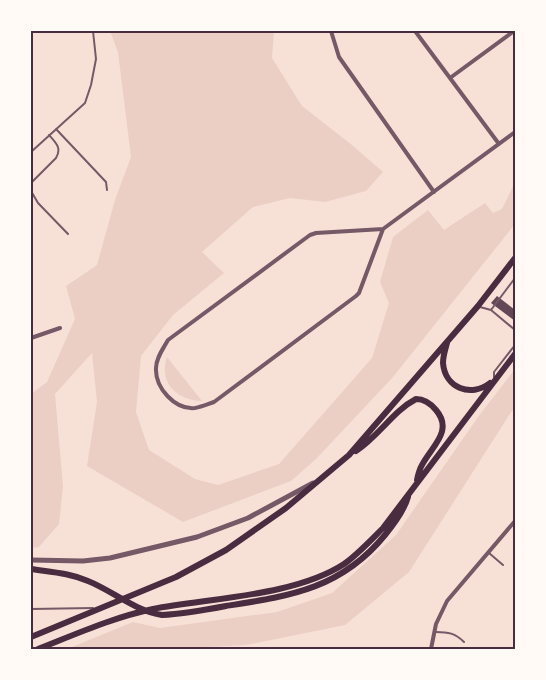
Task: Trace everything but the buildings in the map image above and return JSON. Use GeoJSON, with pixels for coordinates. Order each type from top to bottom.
{"type":"FeatureCollection","features":[{"type":"Feature","properties":{"kind":"main road"},"geometry":{"type":"LineString","coordinates":[[31,637],[166,582],[226,550],[279,513],[349,455],[478,306],[515,258]]}},
{"type":"Feature","properties":{"kind":"main road"},"geometry":{"type":"LineString","coordinates":[[448,340],[443,355],[443,364],[445,372],[453,384],[462,389],[476,390],[487,386],[494,380]]}},
{"type":"Feature","properties":{"kind":"main road"},"geometry":{"type":"LineString","coordinates":[[38,649],[108,622],[151,610],[297,584],[342,565],[361,551],[383,528],[515,354]]}},
{"type":"Feature","properties":{"kind":"main road"},"geometry":{"type":"LineString","coordinates":[[349,455],[369,443],[408,404],[416,399],[424,400],[439,413],[443,426],[442,435],[421,466],[416,484]]}},
{"type":"Feature","properties":{"kind":"main road"},"geometry":{"type":"LineString","coordinates":[[31,570],[62,573],[83,578],[146,612],[162,615],[284,597],[332,580],[368,554],[390,529],[406,505],[409,493]]}},
{"type":"Feature","properties":{"kind":"street"},"geometry":{"type":"LineString","coordinates":[[331,31],[339,57],[434,192]]}},
{"type":"Feature","properties":{"kind":"street"},"geometry":{"type":"LineString","coordinates":[[415,31],[499,144]]}},
{"type":"Feature","properties":{"kind":"street"},"geometry":{"type":"LineString","coordinates":[[450,78],[514,31]]}},
{"type":"Feature","properties":{"kind":"street"},"geometry":{"type":"LineString","coordinates":[[383,229],[359,293],[214,402],[195,408],[186,407],[177,404],[162,389],[157,381],[156,367],[160,353],[168,340],[310,235],[316,233],[383,229],[515,132]]}},
{"type":"Feature","properties":{"kind":"street"},"geometry":{"type":"LineString","coordinates":[[31,338],[60,328]]}},
{"type":"Feature","properties":{"kind":"street"},"geometry":{"type":"LineString","coordinates":[[31,560],[83,561],[110,558],[197,537],[248,518],[326,476]]}},
{"type":"Feature","properties":{"kind":"street"},"geometry":{"type":"LineString","coordinates":[[431,649],[433,632],[447,601],[515,521]]}},
{"type":"Feature","properties":{"kind":"lane"},"geometry":{"type":"LineString","coordinates":[[31,152],[85,103],[96,59],[93,31]]}},
{"type":"Feature","properties":{"kind":"lane"},"geometry":{"type":"LineString","coordinates":[[56,129],[106,182],[107,190]]}},
{"type":"Feature","properties":{"kind":"lane"},"geometry":{"type":"LineString","coordinates":[[31,183],[58,156],[58,145],[49,135]]}},
{"type":"Feature","properties":{"kind":"lane"},"geometry":{"type":"LineString","coordinates":[[31,191],[38,203],[68,234]]}},
{"type":"Feature","properties":{"kind":"lane"},"geometry":{"type":"LineString","coordinates":[[491,310],[515,278]]}},
{"type":"Feature","properties":{"kind":"lane"},"geometry":{"type":"LineString","coordinates":[[478,306],[491,310],[515,330]]}},
{"type":"Feature","properties":{"kind":"lane"},"geometry":{"type":"LineString","coordinates":[[494,380],[494,372],[515,345]]}},
{"type":"Feature","properties":{"kind":"lane"},"geometry":{"type":"LineString","coordinates":[[488,552],[502,565]]}},
{"type":"Feature","properties":{"kind":"lane"},"geometry":{"type":"LineString","coordinates":[[31,609],[101,608]]}},
{"type":"Feature","properties":{"kind":"lane"},"geometry":{"type":"LineString","coordinates":[[433,632],[451,632],[464,642]]}},
{"type":"Feature","properties":{"kind":"shaded area"},"geometry":{"type":"Polygon","coordinates":[[[110,31],[274,31],[272,58],[302,106],[383,172],[366,191],[325,202],[290,198],[253,207],[202,252],[224,273],[173,315],[141,356],[136,412],[149,450],[195,479],[218,485],[279,464],[372,358],[389,303],[380,282],[393,237],[428,210],[444,230],[485,203],[493,213],[502,209],[515,182],[515,224],[393,377],[316,459],[291,481],[183,522],[87,466],[97,402],[92,353],[55,394],[63,486],[59,524],[39,547],[31,548],[31,394],[47,382],[75,319],[66,286],[97,265],[115,200],[131,157],[118,52],[110,31]]]}},
{"type":"Feature","properties":{"kind":"shaded area"},"geometry":{"type":"Polygon","coordinates":[[[167,357],[202,401],[185,398],[172,388],[165,374],[167,357]]]}},
{"type":"Feature","properties":{"kind":"shaded area"},"geometry":{"type":"Polygon","coordinates":[[[515,369],[515,406],[409,572],[345,625],[246,645],[169,649],[67,649],[133,622],[160,628],[277,612],[332,593],[396,535],[478,417],[515,369]]]}}]}
